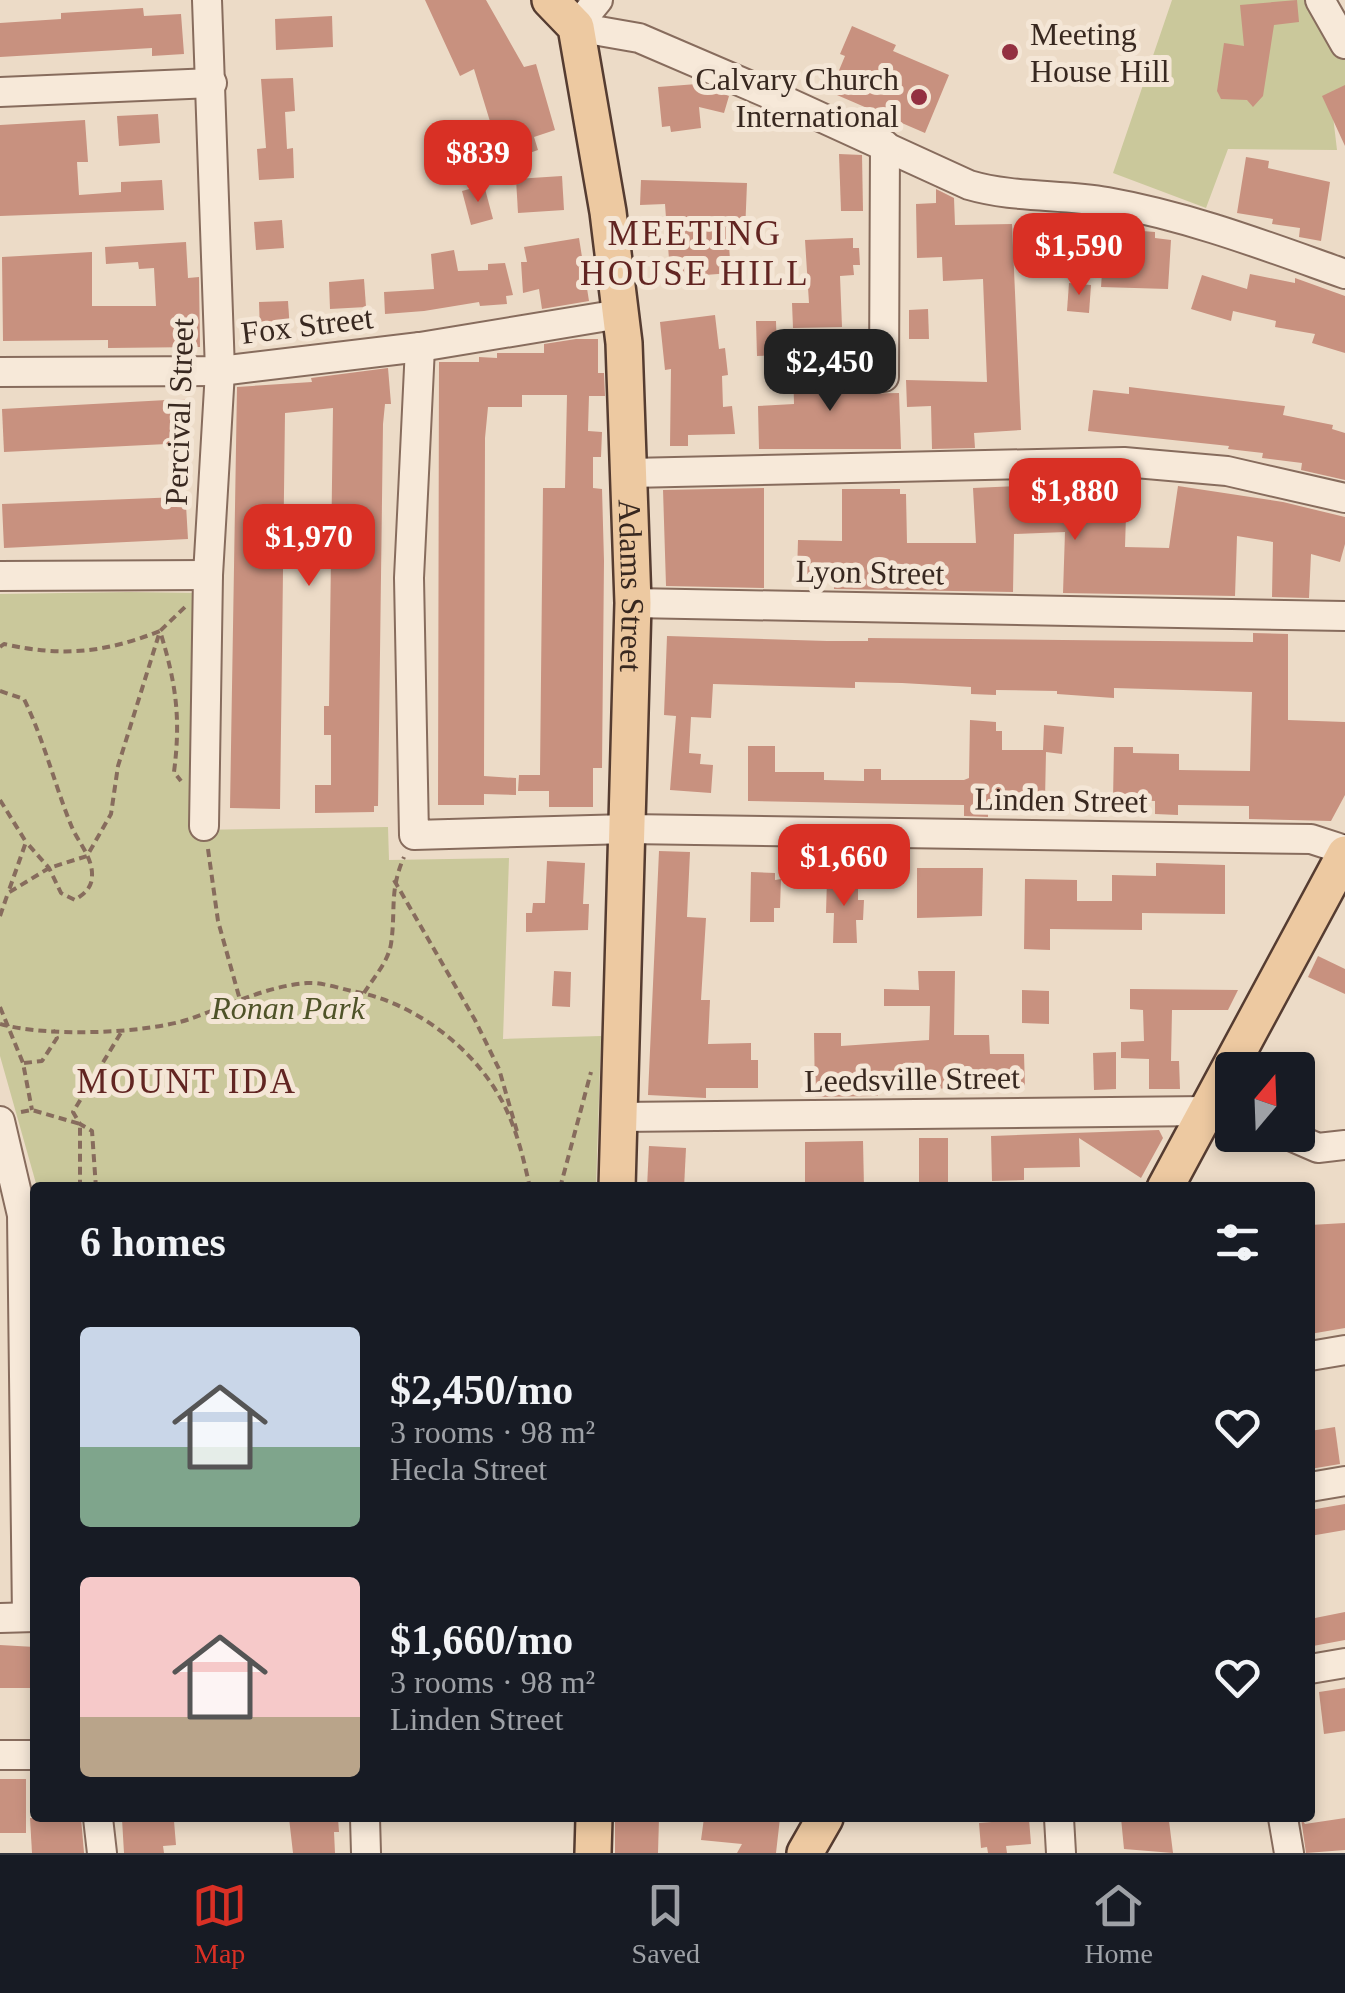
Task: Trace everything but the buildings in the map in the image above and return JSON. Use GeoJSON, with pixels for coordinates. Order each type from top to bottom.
{"type":"FeatureCollection","features":[{"type":"Feature","properties":{"kind":"main road"},"geometry":{"type":"LineString","coordinates":[[550,0],[587,13]]}},
{"type":"Feature","properties":{"kind":"main road","name":"Adams Street"},"geometry":{"type":"LineString","coordinates":[[587,13],[624,343],[630,473],[633,602],[617,1182]]}},
{"type":"Feature","properties":{"kind":"main road"},"geometry":{"type":"LineString","coordinates":[[1244,1052],[1345,852]]}},
{"type":"Feature","properties":{"kind":"main road"},"geometry":{"type":"LineString","coordinates":[[1169,1182],[1215,1109]]}},
{"type":"Feature","properties":{"kind":"main road"},"geometry":{"type":"LineString","coordinates":[[592,1853],[594,1822]]}},
{"type":"Feature","properties":{"kind":"main road"},"geometry":{"type":"LineString","coordinates":[[806,1853],[823,1822]]}},
{"type":"Feature","properties":{"kind":"street","name":"Percival Street"},"geometry":{"type":"LineString","coordinates":[[204,826],[208,576],[220,370],[206,0]]}},
{"type":"Feature","properties":{"kind":"street"},"geometry":{"type":"LineString","coordinates":[[1320,0],[1345,44]]}},
{"type":"Feature","properties":{"kind":"street"},"geometry":{"type":"LineString","coordinates":[[587,13],[969,185],[993,192],[1106,202],[1200,222],[1345,274]]}},
{"type":"Feature","properties":{"kind":"street"},"geometry":{"type":"LineString","coordinates":[[0,92],[212,83]]}},
{"type":"Feature","properties":{"kind":"street"},"geometry":{"type":"LineString","coordinates":[[884,377],[885,146]]}},
{"type":"Feature","properties":{"kind":"street","name":"Fox Street"},"geometry":{"type":"LineString","coordinates":[[0,372],[220,370],[420,347],[620,314]]}},
{"type":"Feature","properties":{"kind":"street"},"geometry":{"type":"LineString","coordinates":[[414,835],[409,578],[420,347]]}},
{"type":"Feature","properties":{"kind":"street"},"geometry":{"type":"LineString","coordinates":[[630,473],[1135,463],[1227,472],[1345,498]]}},
{"type":"Feature","properties":{"kind":"street"},"geometry":{"type":"LineString","coordinates":[[0,576],[208,576]]}},
{"type":"Feature","properties":{"kind":"street","name":"Lyon Street"},"geometry":{"type":"LineString","coordinates":[[633,602],[1345,616]]}},
{"type":"Feature","properties":{"kind":"street","name":"Linden Street"},"geometry":{"type":"LineString","coordinates":[[414,835],[628,829],[1311,839],[1345,852]]}},
{"type":"Feature","properties":{"kind":"street","name":"Leedsville Street"},"geometry":{"type":"LineString","coordinates":[[619,1117],[1215,1106]]}},
{"type":"Feature","properties":{"kind":"street"},"geometry":{"type":"LineString","coordinates":[[0,1121],[22,1215],[12,1324],[21,1617]]}},
{"type":"Feature","properties":{"kind":"street"},"geometry":{"type":"LineString","coordinates":[[1315,1147],[1345,1145]]}},
{"type":"Feature","properties":{"kind":"street"},"geometry":{"type":"LineString","coordinates":[[1315,1355],[1345,1350]]}},
{"type":"Feature","properties":{"kind":"street"},"geometry":{"type":"LineString","coordinates":[[1315,1486],[1345,1481]]}},
{"type":"Feature","properties":{"kind":"street"},"geometry":{"type":"LineString","coordinates":[[1315,1668],[1345,1663]]}},
{"type":"Feature","properties":{"kind":"street"},"geometry":{"type":"LineString","coordinates":[[0,1756],[30,1755]]}},
{"type":"Feature","properties":{"kind":"street"},"geometry":{"type":"LineString","coordinates":[[98,1822],[102,1853]]}},
{"type":"Feature","properties":{"kind":"street"},"geometry":{"type":"LineString","coordinates":[[365,1822],[366,1853]]}},
{"type":"Feature","properties":{"kind":"street"},"geometry":{"type":"LineString","coordinates":[[1058,1822],[1061,1853]]}},
{"type":"Feature","properties":{"kind":"street"},"geometry":{"type":"LineString","coordinates":[[1284,1822],[1289,1853]]}},
{"type":"Feature","properties":{"kind":"path"},"geometry":{"type":"LineString","coordinates":[[1,645],[40,652],[89,653],[128,644],[160,632],[199,593],[208,576]]}},
{"type":"Feature","properties":{"kind":"path"},"geometry":{"type":"LineString","coordinates":[[160,632],[176,680],[178,741],[174,772],[183,782]]}},
{"type":"Feature","properties":{"kind":"path"},"geometry":{"type":"LineString","coordinates":[[8,893],[49,868],[88,856],[111,814],[118,766],[160,632]]}},
{"type":"Feature","properties":{"kind":"path"},"geometry":{"type":"LineString","coordinates":[[0,691],[24,700],[38,727],[72,828],[88,856],[92,876],[86,893],[75,900],[61,893],[49,868],[26,842],[0,800]]}},
{"type":"Feature","properties":{"kind":"path"},"geometry":{"type":"LineString","coordinates":[[204,826],[218,921],[240,1000]]}},
{"type":"Feature","properties":{"kind":"path"},"geometry":{"type":"LineString","coordinates":[[364,993],[384,963],[390,945],[394,880],[414,835]]}},
{"type":"Feature","properties":{"kind":"path"},"geometry":{"type":"LineString","coordinates":[[0,916],[26,842]]}},
{"type":"Feature","properties":{"kind":"path"},"geometry":{"type":"LineString","coordinates":[[394,880],[499,1069],[529,1182]]}},
{"type":"Feature","properties":{"kind":"path"},"geometry":{"type":"LineString","coordinates":[[0,1024],[122,1031],[185,1020],[240,1000],[308,983],[364,993],[409,1010],[450,1038],[498,1094],[522,1150]]}},
{"type":"Feature","properties":{"kind":"path"},"geometry":{"type":"LineString","coordinates":[[0,1007],[23,1063],[32,1110],[92,1130],[96,1182]]}},
{"type":"Feature","properties":{"kind":"path"},"geometry":{"type":"LineString","coordinates":[[23,1063],[42,1061],[57,1038],[53,1030]]}},
{"type":"Feature","properties":{"kind":"path"},"geometry":{"type":"LineString","coordinates":[[80,1182],[80,1124],[73,1112],[122,1031]]}},
{"type":"Feature","properties":{"kind":"path"},"geometry":{"type":"LineString","coordinates":[[562,1182],[596,1056],[621,1052]]}},
{"type":"Feature","properties":{"kind":"green space"},"geometry":{"type":"Polygon","coordinates":[[[1172,0],[1316,0],[1345,49],[1345,110],[1333,116],[1337,150],[1228,149],[1206,208],[1113,173],[1172,0]]]}},
{"type":"Feature","properties":{"kind":"green space","name":"Ronan Park"},"geometry":{"type":"Polygon","coordinates":[[[199,593],[196,830],[388,827],[389,860],[509,858],[503,1039],[601,1036],[596,1182],[36,1182],[0,1056],[0,594],[199,593]]]}},
{"type":"Feature","properties":{"kind":"place","name":"Meeting House Hill"},"geometry":{"type":"Point","coordinates":[1010,52]}},
{"type":"Feature","properties":{"kind":"place","name":"Calvary Church International"},"geometry":{"type":"Point","coordinates":[919,97]}},
{"type":"Feature","properties":{"kind":"district","name":"MEETING HOUSE HILL"},"geometry":{"type":"Point","coordinates":[695,253]}},
{"type":"Feature","properties":{"kind":"district","name":"MOUNT IDA"},"geometry":{"type":"Point","coordinates":[187,1081]}}]}
